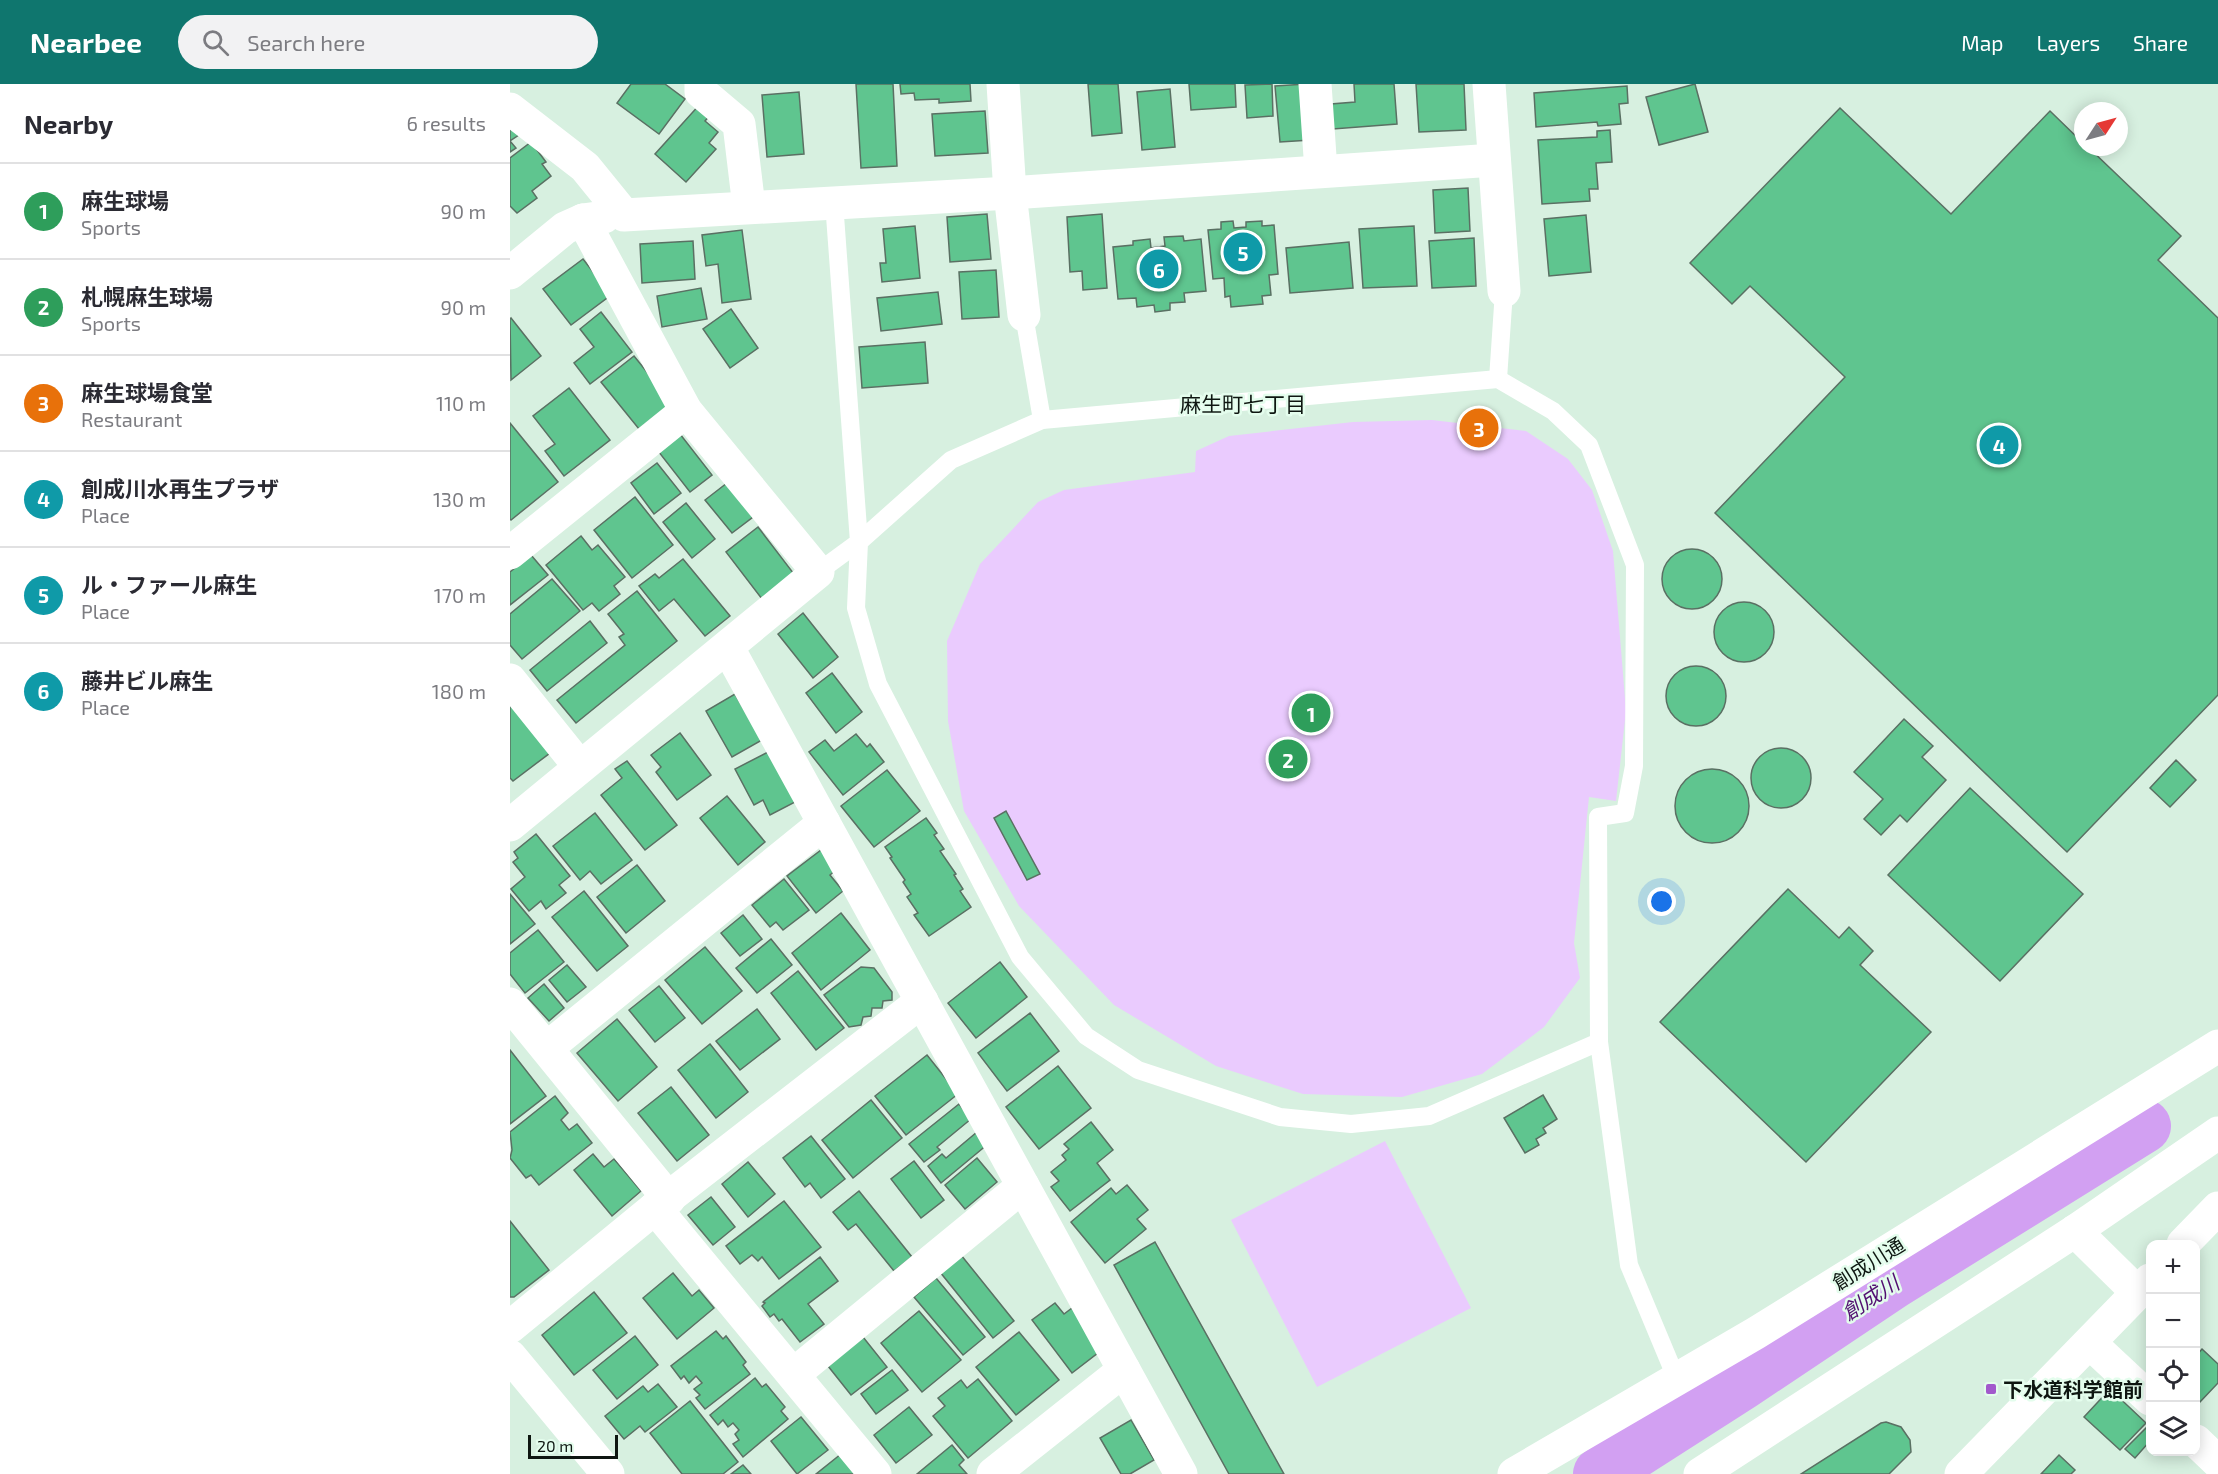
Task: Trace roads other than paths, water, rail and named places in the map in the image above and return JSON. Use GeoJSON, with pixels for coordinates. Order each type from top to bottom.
{"type":"FeatureCollection","features":[{"type":"Feature","properties":{"kind":"main road"},"geometry":{"type":"LineString","coordinates":[[701,84],[701,92],[739,124],[749,207]]}},
{"type":"Feature","properties":{"kind":"main road"},"geometry":{"type":"LineString","coordinates":[[1004,84],[1010,193],[1024,315]]}},
{"type":"Feature","properties":{"kind":"main road"},"geometry":{"type":"LineString","coordinates":[[1315,84],[1321,171]]}},
{"type":"Feature","properties":{"kind":"main road"},"geometry":{"type":"LineString","coordinates":[[1490,84],[1504,291]]}},
{"type":"Feature","properties":{"kind":"main road"},"geometry":{"type":"LineString","coordinates":[[510,109],[585,167],[624,215]]}},
{"type":"Feature","properties":{"kind":"main road"},"geometry":{"type":"LineString","coordinates":[[510,273],[565,228],[583,220],[624,215],[1010,193],[1494,160]]}},
{"type":"Feature","properties":{"kind":"main road"},"geometry":{"type":"LineString","coordinates":[[510,825],[818,572],[686,411],[583,220]]}},
{"type":"Feature","properties":{"kind":"main road"},"geometry":{"type":"LineString","coordinates":[[510,553],[686,411]]}},
{"type":"Feature","properties":{"kind":"main road"},"geometry":{"type":"LineString","coordinates":[[728,648],[1181,1474]]}},
{"type":"Feature","properties":{"kind":"main road"},"geometry":{"type":"LineString","coordinates":[[510,680],[580,767]]}},
{"type":"Feature","properties":{"kind":"main road"},"geometry":{"type":"LineString","coordinates":[[547,1048],[824,823]]}},
{"type":"Feature","properties":{"kind":"main road"},"geometry":{"type":"LineString","coordinates":[[510,1327],[662,1204],[922,1001]]}},
{"type":"Feature","properties":{"kind":"main road"},"geometry":{"type":"LineString","coordinates":[[510,1004],[547,1048],[662,1204],[794,1374],[875,1474]]}},
{"type":"Feature","properties":{"kind":"main road","name":"創成川通"},"geometry":{"type":"LineString","coordinates":[[1514,1474],[1756,1333],[2218,1046]]}},
{"type":"Feature","properties":{"kind":"main road"},"geometry":{"type":"LineString","coordinates":[[1700,1474],[2075,1231],[2218,1133]]}},
{"type":"Feature","properties":{"kind":"main road"},"geometry":{"type":"LineString","coordinates":[[794,1374],[1023,1186]]}},
{"type":"Feature","properties":{"kind":"main road"},"geometry":{"type":"LineString","coordinates":[[2188,1240],[2218,1208]]}},
{"type":"Feature","properties":{"kind":"main road"},"geometry":{"type":"LineString","coordinates":[[1961,1474],[2144,1286],[2075,1231]]}},
{"type":"Feature","properties":{"kind":"main road"},"geometry":{"type":"LineString","coordinates":[[2090,1343],[2146,1394]]}},
{"type":"Feature","properties":{"kind":"main road"},"geometry":{"type":"LineString","coordinates":[[512,1362],[608,1474]]}},
{"type":"Feature","properties":{"kind":"main road"},"geometry":{"type":"LineString","coordinates":[[993,1474],[1124,1370]]}},
{"type":"Feature","properties":{"kind":"main road"},"geometry":{"type":"LineString","coordinates":[[2200,1445],[2218,1462]]}},
{"type":"Feature","properties":{"kind":"lane"},"geometry":{"type":"LineString","coordinates":[[834,202],[859,542],[856,608],[878,684],[1020,957],[1086,1036],[1138,1070],[1192,1088],[1280,1117],[1351,1124],[1429,1116],[1599,1042]]}},
{"type":"Feature","properties":{"kind":"lane"},"geometry":{"type":"LineString","coordinates":[[1498,379],[1504,291]]}},
{"type":"Feature","properties":{"kind":"lane"},"geometry":{"type":"LineString","coordinates":[[1024,315],[1042,420]]}},
{"type":"Feature","properties":{"kind":"lane"},"geometry":{"type":"LineString","coordinates":[[818,572],[859,542],[951,460],[1042,420],[1498,379],[1553,411],[1589,445],[1635,565],[1634,766],[1625,813],[1598,817],[1599,1042],[1629,1265],[1677,1380]]}},
{"type":"Feature","properties":{"kind":"waterway","name":"創成川"},"geometry":{"type":"LineString","coordinates":[[1600,1474],[1893,1282],[2144,1126]]}},
{"type":"Feature","properties":{"kind":"place","name":"ル・ファール麻生"},"geometry":{"type":"Point","coordinates":[1243,252]}},
{"type":"Feature","properties":{"kind":"place","name":"藤井ビル麻生"},"geometry":{"type":"Point","coordinates":[1159,269]}},
{"type":"Feature","properties":{"kind":"place","name":"麻生球場食堂"},"geometry":{"type":"Point","coordinates":[1479,428]}},
{"type":"Feature","properties":{"kind":"place","name":"創成川水再生プラザ"},"geometry":{"type":"Point","coordinates":[1999,445]}},
{"type":"Feature","properties":{"kind":"place","name":"麻生球場"},"geometry":{"type":"Point","coordinates":[1311,713]}},
{"type":"Feature","properties":{"kind":"place","name":"札幌麻生球場"},"geometry":{"type":"Point","coordinates":[1288,759]}},
{"type":"Feature","properties":{"kind":"place","name":"下水道科学館前"},"geometry":{"type":"Point","coordinates":[1991,1389]}},
{"type":"Feature","properties":{"kind":"district","name":"麻生町七丁目"},"geometry":{"type":"Point","coordinates":[1243,403]}}]}
